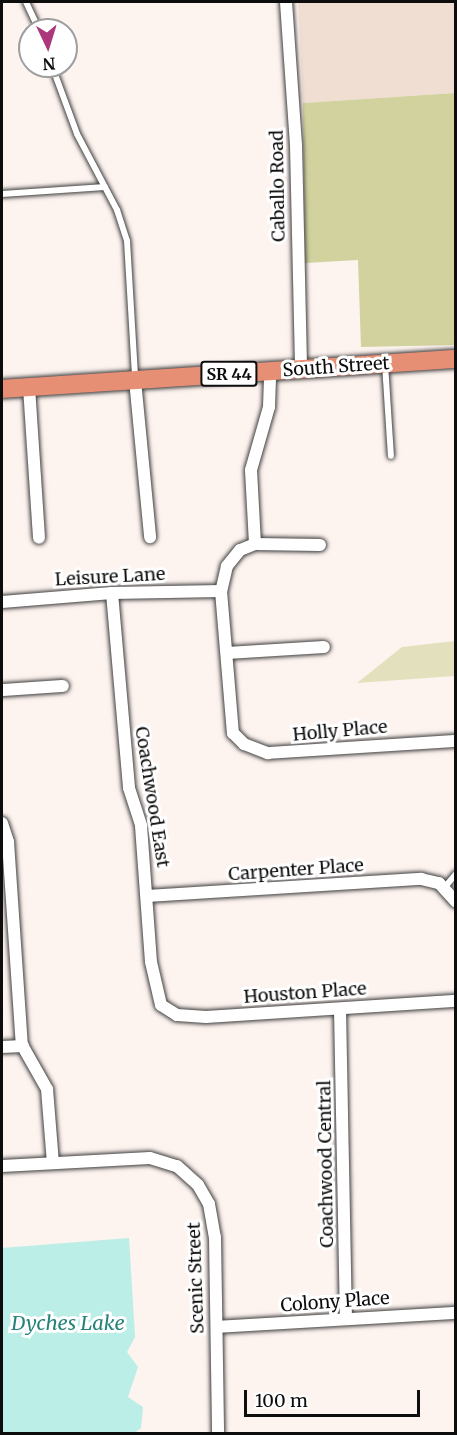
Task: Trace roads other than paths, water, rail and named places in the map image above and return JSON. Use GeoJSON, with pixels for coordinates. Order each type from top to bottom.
{"type":"FeatureCollection","features":[{"type":"Feature","properties":{"kind":"main road","name":"South Street"},"geometry":{"type":"LineString","coordinates":[[2,389],[456,359]]}},
{"type":"Feature","properties":{"kind":"street","name":"Caballo Road"},"geometry":{"type":"LineString","coordinates":[[286,2],[296,145],[301,369]]}},
{"type":"Feature","properties":{"kind":"street"},"geometry":{"type":"LineString","coordinates":[[255,544],[251,470],[269,406],[270,372]]}},
{"type":"Feature","properties":{"kind":"street"},"geometry":{"type":"LineString","coordinates":[[135,380],[150,537]]}},
{"type":"Feature","properties":{"kind":"street"},"geometry":{"type":"LineString","coordinates":[[29,387],[39,538]]}},
{"type":"Feature","properties":{"kind":"street"},"geometry":{"type":"LineString","coordinates":[[320,545],[255,544],[233,557],[221,591],[227,653],[324,647]]}},
{"type":"Feature","properties":{"kind":"street","name":"Leisure Lane"},"geometry":{"type":"LineString","coordinates":[[2,602],[112,593],[221,591]]}},
{"type":"Feature","properties":{"kind":"street","name":"Coachwood East"},"geometry":{"type":"LineString","coordinates":[[112,593],[123,738],[129,788],[141,826],[151,962],[161,1005]]}},
{"type":"Feature","properties":{"kind":"street","name":"Holly Place"},"geometry":{"type":"LineString","coordinates":[[227,653],[233,733],[244,744],[268,753],[456,741]]}},
{"type":"Feature","properties":{"kind":"street"},"geometry":{"type":"LineString","coordinates":[[2,690],[63,686]]}},
{"type":"Feature","properties":{"kind":"street"},"geometry":{"type":"LineString","coordinates":[[2,823],[8,842],[23,1046],[47,1089],[53,1163]]}},
{"type":"Feature","properties":{"kind":"street","name":"Carpenter Place"},"geometry":{"type":"LineString","coordinates":[[147,896],[421,879],[445,887]]}},
{"type":"Feature","properties":{"kind":"street"},"geometry":{"type":"LineString","coordinates":[[445,887],[456,903]]}},
{"type":"Feature","properties":{"kind":"street","name":"Houston Place"},"geometry":{"type":"LineString","coordinates":[[161,1005],[189,1017],[456,1000]]}},
{"type":"Feature","properties":{"kind":"street","name":"Coachwood Central"},"geometry":{"type":"LineString","coordinates":[[340,1009],[346,1319]]}},
{"type":"Feature","properties":{"kind":"street"},"geometry":{"type":"LineString","coordinates":[[2,1047],[23,1046]]}},
{"type":"Feature","properties":{"kind":"street","name":"Scenic Street"},"geometry":{"type":"LineString","coordinates":[[2,1166],[150,1158],[177,1166],[193,1179],[206,1197],[212,1215],[217,1327],[218,1434]]}},
{"type":"Feature","properties":{"kind":"street","name":"Colony Place"},"geometry":{"type":"LineString","coordinates":[[217,1327],[456,1312]]}},
{"type":"Feature","properties":{"kind":"lane"},"geometry":{"type":"LineString","coordinates":[[26,2],[33,18]]}},
{"type":"Feature","properties":{"kind":"lane"},"geometry":{"type":"LineString","coordinates":[[56,78],[77,134],[105,188],[128,241],[135,380]]}},
{"type":"Feature","properties":{"kind":"lane"},"geometry":{"type":"LineString","coordinates":[[2,194],[105,188]]}},
{"type":"Feature","properties":{"kind":"lane"},"geometry":{"type":"LineString","coordinates":[[385,364],[391,456]]}},
{"type":"Feature","properties":{"kind":"lane"},"geometry":{"type":"LineString","coordinates":[[445,887],[456,874]]}},
{"type":"Feature","properties":{"kind":"water","name":"Dyches Lake"},"geometry":{"type":"Polygon","coordinates":[[[129,1238],[135,1337],[127,1352],[138,1367],[128,1397],[143,1407],[141,1428],[133,1434],[2,1433],[2,1248],[129,1238]]]}}]}
